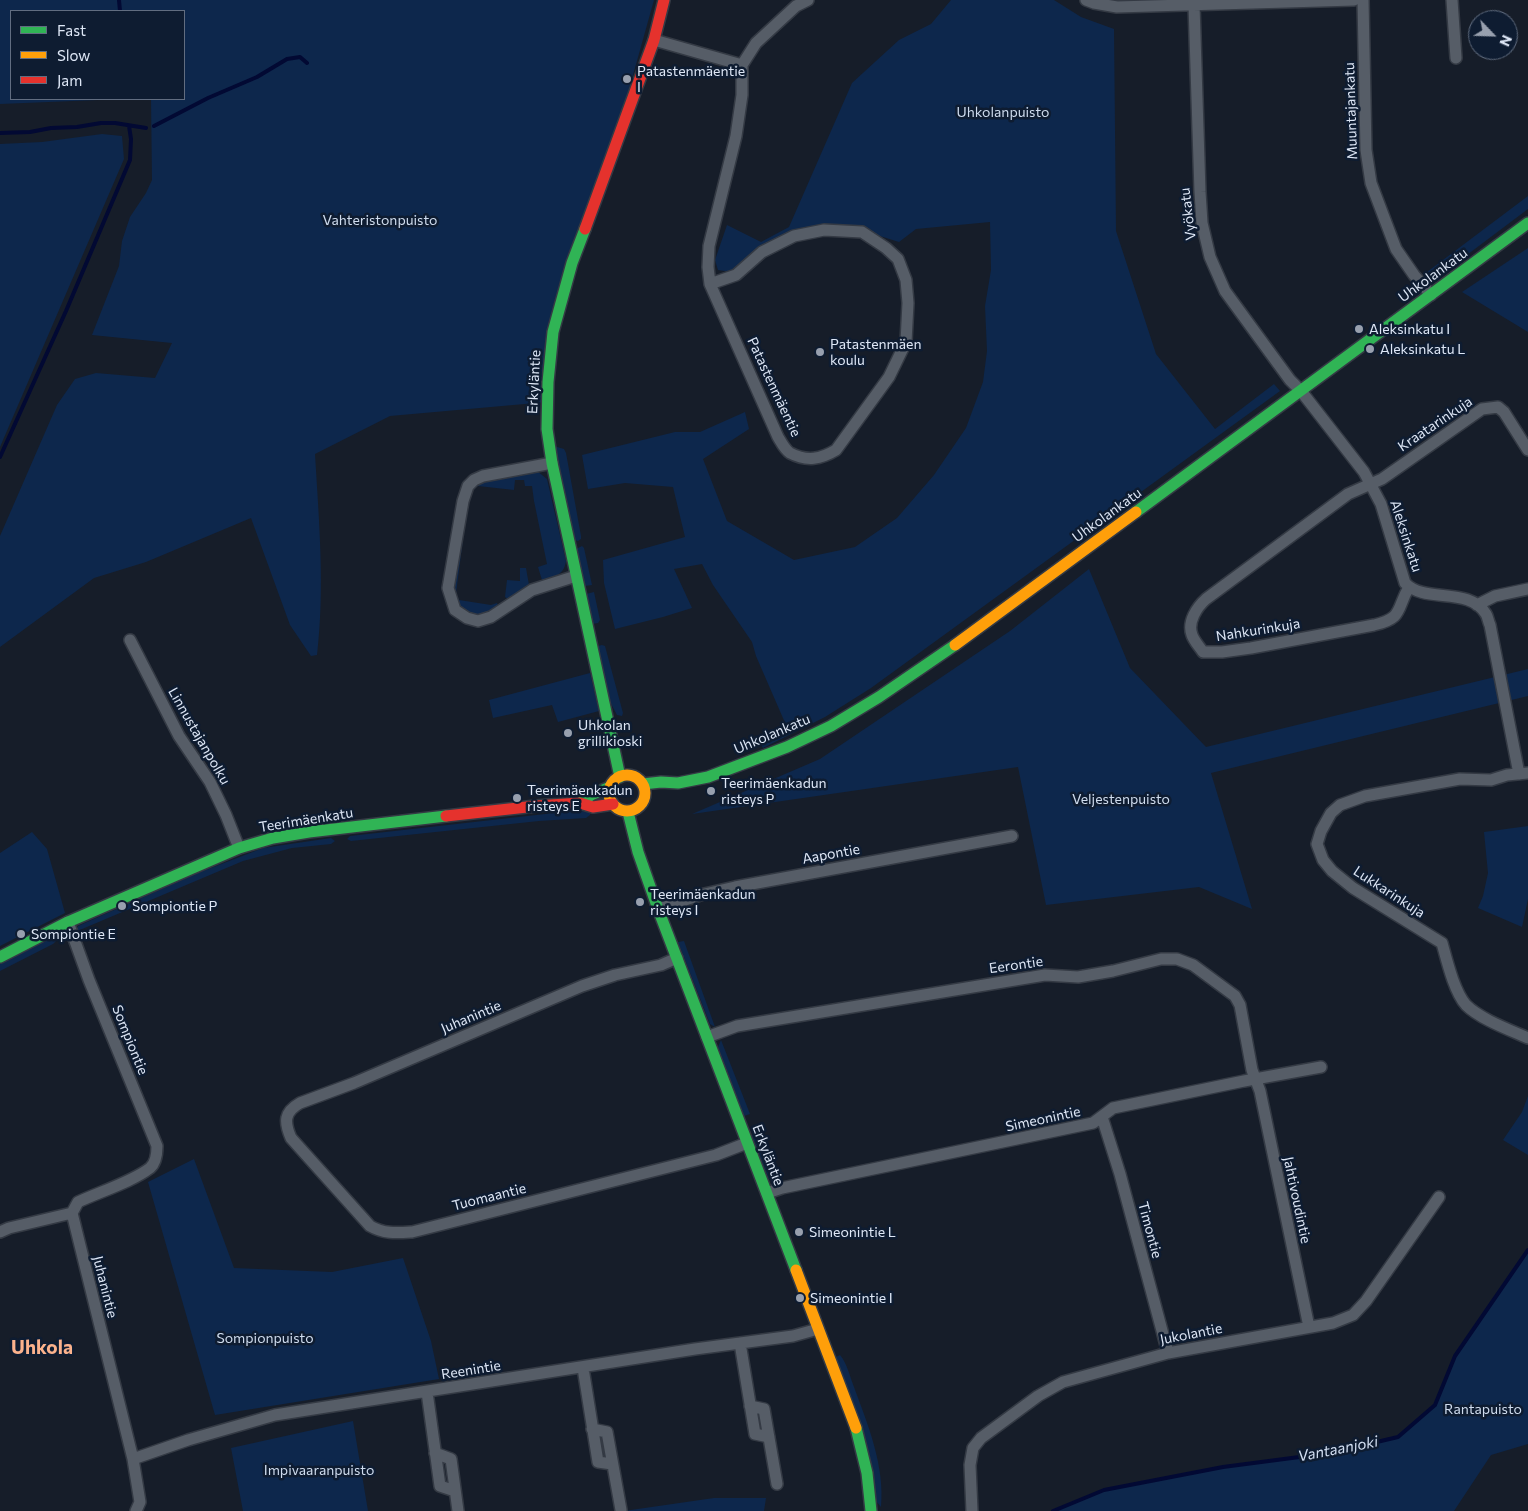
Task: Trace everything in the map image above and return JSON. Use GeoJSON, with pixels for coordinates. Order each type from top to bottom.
{"type":"FeatureCollection","features":[{"type":"Feature","properties":{"kind":"street","name":"Erkyläntie"},"geometry":{"type":"LineString","coordinates":[[620,777],[552,463],[547,429],[548,382],[553,332],[572,263],[654,40],[664,0]]}},
{"type":"Feature","properties":{"kind":"street"},"geometry":{"type":"LineString","coordinates":[[654,40],[742,65],[756,43],[796,6],[808,0]]}},
{"type":"Feature","properties":{"kind":"street"},"geometry":{"type":"LineString","coordinates":[[1086,0],[1117,7],[1354,0]]}},
{"type":"Feature","properties":{"kind":"street","name":"Muuntajankatu"},"geometry":{"type":"LineString","coordinates":[[1363,0],[1366,150],[1371,183],[1396,249],[1431,295]]}},
{"type":"Feature","properties":{"kind":"street"},"geometry":{"type":"LineString","coordinates":[[1452,0],[1456,58]]}},
{"type":"Feature","properties":{"kind":"street","name":"Vyökatu"},"geometry":{"type":"LineString","coordinates":[[1194,5],[1200,192],[1202,223],[1210,257],[1225,291],[1290,380],[1301,391]]}},
{"type":"Feature","properties":{"kind":"street","name":"Patastenmäentie"},"geometry":{"type":"LineString","coordinates":[[710,284],[736,275],[762,252],[794,236],[824,230],[862,232],[886,248],[898,259],[906,280],[908,303],[906,342],[889,377],[836,450],[824,457],[810,459],[789,452],[778,437],[710,284],[708,267],[709,246],[736,136],[742,95],[742,65]]}},
{"type":"Feature","properties":{"kind":"street","name":"Uhkolankatu"},"geometry":{"type":"LineString","coordinates":[[643,784],[678,783],[708,777],[786,747],[830,726],[879,697],[965,638],[1528,223]]}},
{"type":"Feature","properties":{"kind":"street","name":"Aleksinkatu"},"geometry":{"type":"LineString","coordinates":[[1301,391],[1371,483],[1381,504],[1403,578],[1409,587],[1421,592],[1467,600],[1477,605]]}},
{"type":"Feature","properties":{"kind":"street","name":"Kraatarinkuja"},"geometry":{"type":"LineString","coordinates":[[1371,483],[1382,479],[1482,409],[1490,407],[1498,407],[1504,412],[1528,450]]}},
{"type":"Feature","properties":{"kind":"street"},"geometry":{"type":"LineString","coordinates":[[552,463],[483,476],[474,480],[468,486],[463,501],[448,588],[455,610],[467,618],[478,621],[491,617],[532,590],[576,576]]}},
{"type":"Feature","properties":{"kind":"street","name":"Nahkurinkuja"},"geometry":{"type":"LineString","coordinates":[[1371,483],[1348,494],[1200,604],[1191,622],[1192,634],[1203,652],[1222,652],[1374,625],[1387,622],[1396,616],[1409,587]]}},
{"type":"Feature","properties":{"kind":"street"},"geometry":{"type":"LineString","coordinates":[[1523,774],[1490,625],[1486,614],[1477,605],[1496,596],[1528,589]]}},
{"type":"Feature","properties":{"kind":"street","name":"Linnustajanpolku"},"geometry":{"type":"LineString","coordinates":[[130,640],[179,736],[210,782],[226,814],[239,848]]}},
{"type":"Feature","properties":{"kind":"street","name":"Lukkarinkuja"},"geometry":{"type":"LineString","coordinates":[[1523,774],[1491,780],[1460,778],[1364,796],[1340,805],[1331,813],[1321,831],[1317,844],[1322,860],[1353,888],[1442,943],[1458,992],[1466,1005],[1481,1015],[1528,1038]]}},
{"type":"Feature","properties":{"kind":"street"},"geometry":{"type":"LineString","coordinates":[[634,776],[643,784],[645,789],[654,797],[638,808],[628,812],[617,808],[613,804],[609,793],[610,788],[613,782],[620,777],[634,776]]}},
{"type":"Feature","properties":{"kind":"street","name":"Uhkolankatu"},"geometry":{"type":"LineString","coordinates":[[654,797],[678,783]]}},
{"type":"Feature","properties":{"kind":"street","name":"Teerimäenkatu"},"geometry":{"type":"LineString","coordinates":[[580,803],[591,795],[610,788]]}},
{"type":"Feature","properties":{"kind":"street","name":"Teerimäenkatu"},"geometry":{"type":"LineString","coordinates":[[0,957],[68,922],[239,848],[273,838],[536,806],[580,803],[593,807],[613,804]]}},
{"type":"Feature","properties":{"kind":"street","name":"Erkyläntie"},"geometry":{"type":"LineString","coordinates":[[628,812],[638,852],[658,909],[851,1412],[864,1452],[871,1511]]}},
{"type":"Feature","properties":{"kind":"street","name":"Aapontie"},"geometry":{"type":"LineString","coordinates":[[658,909],[700,895],[735,887],[1012,836]]}},
{"type":"Feature","properties":{"kind":"street","name":"Sompiontie"},"geometry":{"type":"LineString","coordinates":[[68,922],[89,980],[157,1146],[157,1154],[150,1167],[134,1177],[78,1202],[72,1213]]}},
{"type":"Feature","properties":{"kind":"street","name":"Juhanintie"},"geometry":{"type":"LineString","coordinates":[[287,1119],[293,1107],[300,1103],[354,1084],[582,986],[677,958]]}},
{"type":"Feature","properties":{"kind":"street","name":"Eerontie"},"geometry":{"type":"LineString","coordinates":[[707,1036],[737,1026],[1045,975],[1078,977],[1113,971],[1160,958],[1177,960],[1193,966],[1235,996],[1240,1005],[1252,1070],[1256,1080]]}},
{"type":"Feature","properties":{"kind":"street","name":"Simeonintie"},"geometry":{"type":"LineString","coordinates":[[767,1193],[782,1188],[1093,1123],[1113,1108],[1321,1067]]}},
{"type":"Feature","properties":{"kind":"street","name":"Jahtivoudintie"},"geometry":{"type":"LineString","coordinates":[[1256,1080],[1309,1327]]}},
{"type":"Feature","properties":{"kind":"street","name":"Timontie"},"geometry":{"type":"LineString","coordinates":[[1102,1117],[1120,1174],[1168,1353]]}},
{"type":"Feature","properties":{"kind":"street","name":"Tuomaantie"},"geometry":{"type":"LineString","coordinates":[[287,1119],[286,1126],[291,1138],[370,1226],[388,1233],[412,1232],[716,1155],[748,1143]]}},
{"type":"Feature","properties":{"kind":"street","name":"Jukolantie"},"geometry":{"type":"LineString","coordinates":[[972,1511],[970,1465],[974,1448],[981,1438],[1038,1396],[1062,1382],[1168,1353],[1333,1324],[1353,1315],[1366,1301],[1439,1197]]}},
{"type":"Feature","properties":{"kind":"street"},"geometry":{"type":"LineString","coordinates":[[0,1232],[9,1228],[72,1213]]}},
{"type":"Feature","properties":{"kind":"street","name":"Juhanintie"},"geometry":{"type":"LineString","coordinates":[[72,1213],[133,1459],[140,1502],[136,1511]]}},
{"type":"Feature","properties":{"kind":"street","name":"Reenintie"},"geometry":{"type":"LineString","coordinates":[[133,1459],[188,1440],[275,1415],[793,1336],[818,1329]]}},
{"type":"Feature","properties":{"kind":"street"},"geometry":{"type":"LineString","coordinates":[[740,1343],[750,1406],[764,1409],[777,1484]]}},
{"type":"Feature","properties":{"kind":"street"},"geometry":{"type":"LineString","coordinates":[[583,1368],[592,1429],[607,1432],[620,1510]]}},
{"type":"Feature","properties":{"kind":"street"},"geometry":{"type":"LineString","coordinates":[[427,1392],[435,1453],[451,1459],[458,1511]]}},
{"type":"Feature","properties":{"kind":"green space","name":"Vahteristonpuisto"},"geometry":{"type":"Polygon","coordinates":[[[0,0],[654,0],[609,161],[572,263],[547,402],[390,416],[315,454],[320,529],[321,605],[317,655],[311,656],[290,625],[251,518],[146,562],[94,578],[0,647],[0,536],[57,405],[75,379],[96,373],[155,378],[172,343],[92,335],[119,266],[122,241],[130,217],[152,180],[151,100],[185,100],[185,10],[10,10],[10,100],[98,100],[0,104],[0,0]]]}},
{"type":"Feature","properties":{"kind":"green space","name":"Uhkolanpuisto"},"geometry":{"type":"Polygon","coordinates":[[[951,0],[1054,0],[1081,17],[1114,29],[1116,231],[1156,354],[1215,429],[1274,384],[1280,391],[871,688],[825,717],[763,748],[758,740],[786,725],[756,656],[752,642],[713,585],[702,564],[674,569],[692,608],[615,629],[604,583],[603,560],[685,537],[673,487],[625,483],[588,489],[582,455],[675,432],[700,432],[745,412],[749,429],[703,459],[727,521],[794,560],[855,547],[897,518],[934,475],[966,428],[983,382],[987,351],[985,306],[991,270],[990,222],[916,229],[899,242],[848,226],[815,232],[731,272],[718,270],[715,260],[727,225],[761,242],[789,227],[852,83],[899,40],[931,24],[951,0]]]}},
{"type":"Feature","properties":{"kind":"green space"},"geometry":{"type":"Polygon","coordinates":[[[102,134],[122,136],[124,159],[0,447],[0,144],[42,142],[102,134]]]}},
{"type":"Feature","properties":{"kind":"green space"},"geometry":{"type":"Polygon","coordinates":[[[1528,196],[1528,209],[1435,279],[1427,272],[1528,196]]]}},
{"type":"Feature","properties":{"kind":"green space"},"geometry":{"type":"Polygon","coordinates":[[[1528,248],[1528,332],[1462,292],[1528,248]]]}},
{"type":"Feature","properties":{"kind":"green space"},"geometry":{"type":"Polygon","coordinates":[[[554,446],[564,449],[566,453],[581,536],[581,539],[578,541],[574,540],[554,446]]]}},
{"type":"Feature","properties":{"kind":"green space"},"geometry":{"type":"Polygon","coordinates":[[[537,471],[547,479],[566,561],[565,566],[555,576],[542,580],[538,567],[547,564],[532,486],[525,486],[524,480],[515,480],[514,490],[478,486],[473,489],[468,501],[456,593],[459,600],[491,605],[497,603],[499,608],[477,617],[460,610],[452,594],[464,501],[475,481],[537,471]]]}},
{"type":"Feature","properties":{"kind":"green space"},"geometry":{"type":"Polygon","coordinates":[[[582,546],[592,585],[585,586],[576,549],[582,546]]]}},
{"type":"Feature","properties":{"kind":"green space"},"geometry":{"type":"Polygon","coordinates":[[[520,568],[526,568],[529,585],[509,600],[505,597],[507,580],[520,581],[520,568]]]}},
{"type":"Feature","properties":{"kind":"green space","name":"Veljestenpuisto"},"geometry":{"type":"Polygon","coordinates":[[[1089,569],[1130,668],[1206,747],[1528,669],[1528,696],[1211,773],[1252,909],[1199,887],[1046,905],[1018,767],[692,814],[820,759],[1010,631],[1089,569]]]}},
{"type":"Feature","properties":{"kind":"green space"},"geometry":{"type":"Polygon","coordinates":[[[594,592],[600,620],[598,623],[592,624],[586,594],[594,592]]]}},
{"type":"Feature","properties":{"kind":"green space"},"geometry":{"type":"Polygon","coordinates":[[[598,646],[605,646],[623,713],[622,716],[617,715],[608,698],[598,646]]]}},
{"type":"Feature","properties":{"kind":"green space"},"geometry":{"type":"Polygon","coordinates":[[[590,673],[599,711],[558,722],[552,705],[493,718],[489,700],[590,673]]]}},
{"type":"Feature","properties":{"kind":"green space"},"geometry":{"type":"Polygon","coordinates":[[[590,811],[590,815],[586,818],[539,821],[351,841],[347,839],[350,836],[563,812],[590,811]]]}},
{"type":"Feature","properties":{"kind":"green space"},"geometry":{"type":"Polygon","coordinates":[[[1528,826],[1528,899],[1522,927],[1478,908],[1483,896],[1488,873],[1484,832],[1528,826]]]}},
{"type":"Feature","properties":{"kind":"green space"},"geometry":{"type":"Polygon","coordinates":[[[32,832],[47,849],[65,913],[0,946],[0,853],[32,832]]]}},
{"type":"Feature","properties":{"kind":"green space"},"geometry":{"type":"Polygon","coordinates":[[[331,838],[335,841],[331,844],[292,848],[243,861],[75,932],[78,926],[198,873],[263,848],[331,838]]]}},
{"type":"Feature","properties":{"kind":"green space"},"geometry":{"type":"Polygon","coordinates":[[[50,937],[59,938],[53,944],[0,971],[0,962],[50,937]]]}},
{"type":"Feature","properties":{"kind":"green space"},"geometry":{"type":"Polygon","coordinates":[[[684,941],[715,1027],[710,1024],[678,942],[684,941]]]}},
{"type":"Feature","properties":{"kind":"green space"},"geometry":{"type":"Polygon","coordinates":[[[721,1040],[750,1114],[744,1116],[718,1047],[721,1040]]]}},
{"type":"Feature","properties":{"kind":"green space"},"geometry":{"type":"Polygon","coordinates":[[[1528,1096],[1528,1155],[1503,1140],[1522,1112],[1528,1096]]]}},
{"type":"Feature","properties":{"kind":"green space"},"geometry":{"type":"Polygon","coordinates":[[[757,1134],[775,1182],[769,1179],[752,1135],[757,1134]]]}},
{"type":"Feature","properties":{"kind":"green space","name":"Sompionpuisto"},"geometry":{"type":"Polygon","coordinates":[[[194,1159],[234,1268],[332,1272],[403,1258],[431,1341],[439,1379],[215,1415],[148,1182],[194,1159]]]}},
{"type":"Feature","properties":{"kind":"green space","name":"Rantapuisto"},"geometry":{"type":"Polygon","coordinates":[[[1528,1250],[1528,1444],[1491,1455],[1454,1511],[1053,1511],[1104,1490],[1223,1467],[1330,1453],[1398,1437],[1435,1405],[1455,1356],[1528,1250]]]}},
{"type":"Feature","properties":{"kind":"green space"},"geometry":{"type":"Polygon","coordinates":[[[840,1355],[848,1370],[874,1446],[882,1492],[881,1507],[876,1501],[836,1357],[840,1355]]]}},
{"type":"Feature","properties":{"kind":"green space","name":"Impivaaranpuisto"},"geometry":{"type":"Polygon","coordinates":[[[353,1421],[368,1511],[243,1511],[231,1448],[353,1421]]]}},
{"type":"Feature","properties":{"kind":"green space"},"geometry":{"type":"Polygon","coordinates":[[[714,1498],[766,1498],[764,1511],[624,1511],[714,1498]]]}},
{"type":"Feature","properties":{"kind":"waterway"},"geometry":{"type":"LineString","coordinates":[[119,0],[120,10]]}},
{"type":"Feature","properties":{"kind":"waterway"},"geometry":{"type":"LineString","coordinates":[[154,126],[208,98],[257,77],[287,59],[300,57],[307,63]]}},
{"type":"Feature","properties":{"kind":"waterway"},"geometry":{"type":"LineString","coordinates":[[0,133],[30,132],[101,123],[115,123],[146,128]]}},
{"type":"Feature","properties":{"kind":"waterway"},"geometry":{"type":"LineString","coordinates":[[0,457],[66,311],[130,160],[131,139],[129,126]]}},
{"type":"Feature","properties":{"kind":"waterway","name":"Vantaanjoki"},"geometry":{"type":"LineString","coordinates":[[1053,1511],[1104,1490],[1223,1467],[1330,1453],[1398,1437],[1435,1405],[1455,1356],[1528,1250]]}},
{"type":"Feature","properties":{"kind":"traffic: fast"},"geometry":{"type":"LineString","coordinates":[[1136,512],[1528,223]]}},
{"type":"Feature","properties":{"kind":"traffic: fast"},"geometry":{"type":"LineString","coordinates":[[585,229],[572,263],[553,332],[548,382],[547,429],[552,463],[620,777]]}},
{"type":"Feature","properties":{"kind":"traffic: fast"},"geometry":{"type":"LineString","coordinates":[[643,784],[678,783],[708,777],[787,747],[831,726],[879,697],[955,645]]}},
{"type":"Feature","properties":{"kind":"traffic: fast"},"geometry":{"type":"LineString","coordinates":[[580,803],[591,795],[610,787]]}},
{"type":"Feature","properties":{"kind":"traffic: fast"},"geometry":{"type":"LineString","coordinates":[[628,812],[638,852],[658,909],[796,1270]]}},
{"type":"Feature","properties":{"kind":"traffic: fast"},"geometry":{"type":"LineString","coordinates":[[0,957],[68,922],[239,848],[273,838],[309,832],[446,816]]}},
{"type":"Feature","properties":{"kind":"traffic: fast"},"geometry":{"type":"LineString","coordinates":[[856,1428],[867,1473],[871,1511]]}},
{"type":"Feature","properties":{"kind":"traffic: slow"},"geometry":{"type":"LineString","coordinates":[[955,645],[1136,512]]}},
{"type":"Feature","properties":{"kind":"traffic: slow"},"geometry":{"type":"LineString","coordinates":[[627,775],[634,776],[640,780],[644,786],[645,793],[644,800],[640,806],[634,810],[627,811],[620,810],[614,806],[610,800],[609,793],[610,786],[614,780],[620,776],[627,775]]}},
{"type":"Feature","properties":{"kind":"traffic: slow"},"geometry":{"type":"LineString","coordinates":[[796,1270],[856,1428]]}},
{"type":"Feature","properties":{"kind":"traffic: jam"},"geometry":{"type":"LineString","coordinates":[[585,229],[654,40],[664,0]]}},
{"type":"Feature","properties":{"kind":"traffic: jam"},"geometry":{"type":"LineString","coordinates":[[446,816],[536,806],[580,803],[593,807],[613,804]]}},
{"type":"Feature","properties":{"kind":"place","name":"Patastenmäentie I"},"geometry":{"type":"Point","coordinates":[627,79]}},
{"type":"Feature","properties":{"kind":"place","name":"Aleksinkatu I"},"geometry":{"type":"Point","coordinates":[1359,329]}},
{"type":"Feature","properties":{"kind":"place","name":"Aleksinkatu L"},"geometry":{"type":"Point","coordinates":[1370,349]}},
{"type":"Feature","properties":{"kind":"place","name":"Patastenmäen koulu"},"geometry":{"type":"Point","coordinates":[820,352]}},
{"type":"Feature","properties":{"kind":"place","name":"Uhkolan grillikioski"},"geometry":{"type":"Point","coordinates":[568,733]}},
{"type":"Feature","properties":{"kind":"place","name":"Teerimäenkadun risteys P"},"geometry":{"type":"Point","coordinates":[711,791]}},
{"type":"Feature","properties":{"kind":"place","name":"Teerimäenkadun risteys E"},"geometry":{"type":"Point","coordinates":[517,798]}},
{"type":"Feature","properties":{"kind":"place","name":"Teerimäenkadun risteys I"},"geometry":{"type":"Point","coordinates":[640,902]}},
{"type":"Feature","properties":{"kind":"place","name":"Sompiontie P"},"geometry":{"type":"Point","coordinates":[122,906]}},
{"type":"Feature","properties":{"kind":"place","name":"Sompiontie E"},"geometry":{"type":"Point","coordinates":[21,934]}},
{"type":"Feature","properties":{"kind":"place","name":"Simeonintie L"},"geometry":{"type":"Point","coordinates":[799,1232]}},
{"type":"Feature","properties":{"kind":"place","name":"Simeonintie I"},"geometry":{"type":"Point","coordinates":[800,1298]}},
{"type":"Feature","properties":{"kind":"district","name":"Uhkola"},"geometry":{"type":"Point","coordinates":[42,1348]}}]}
